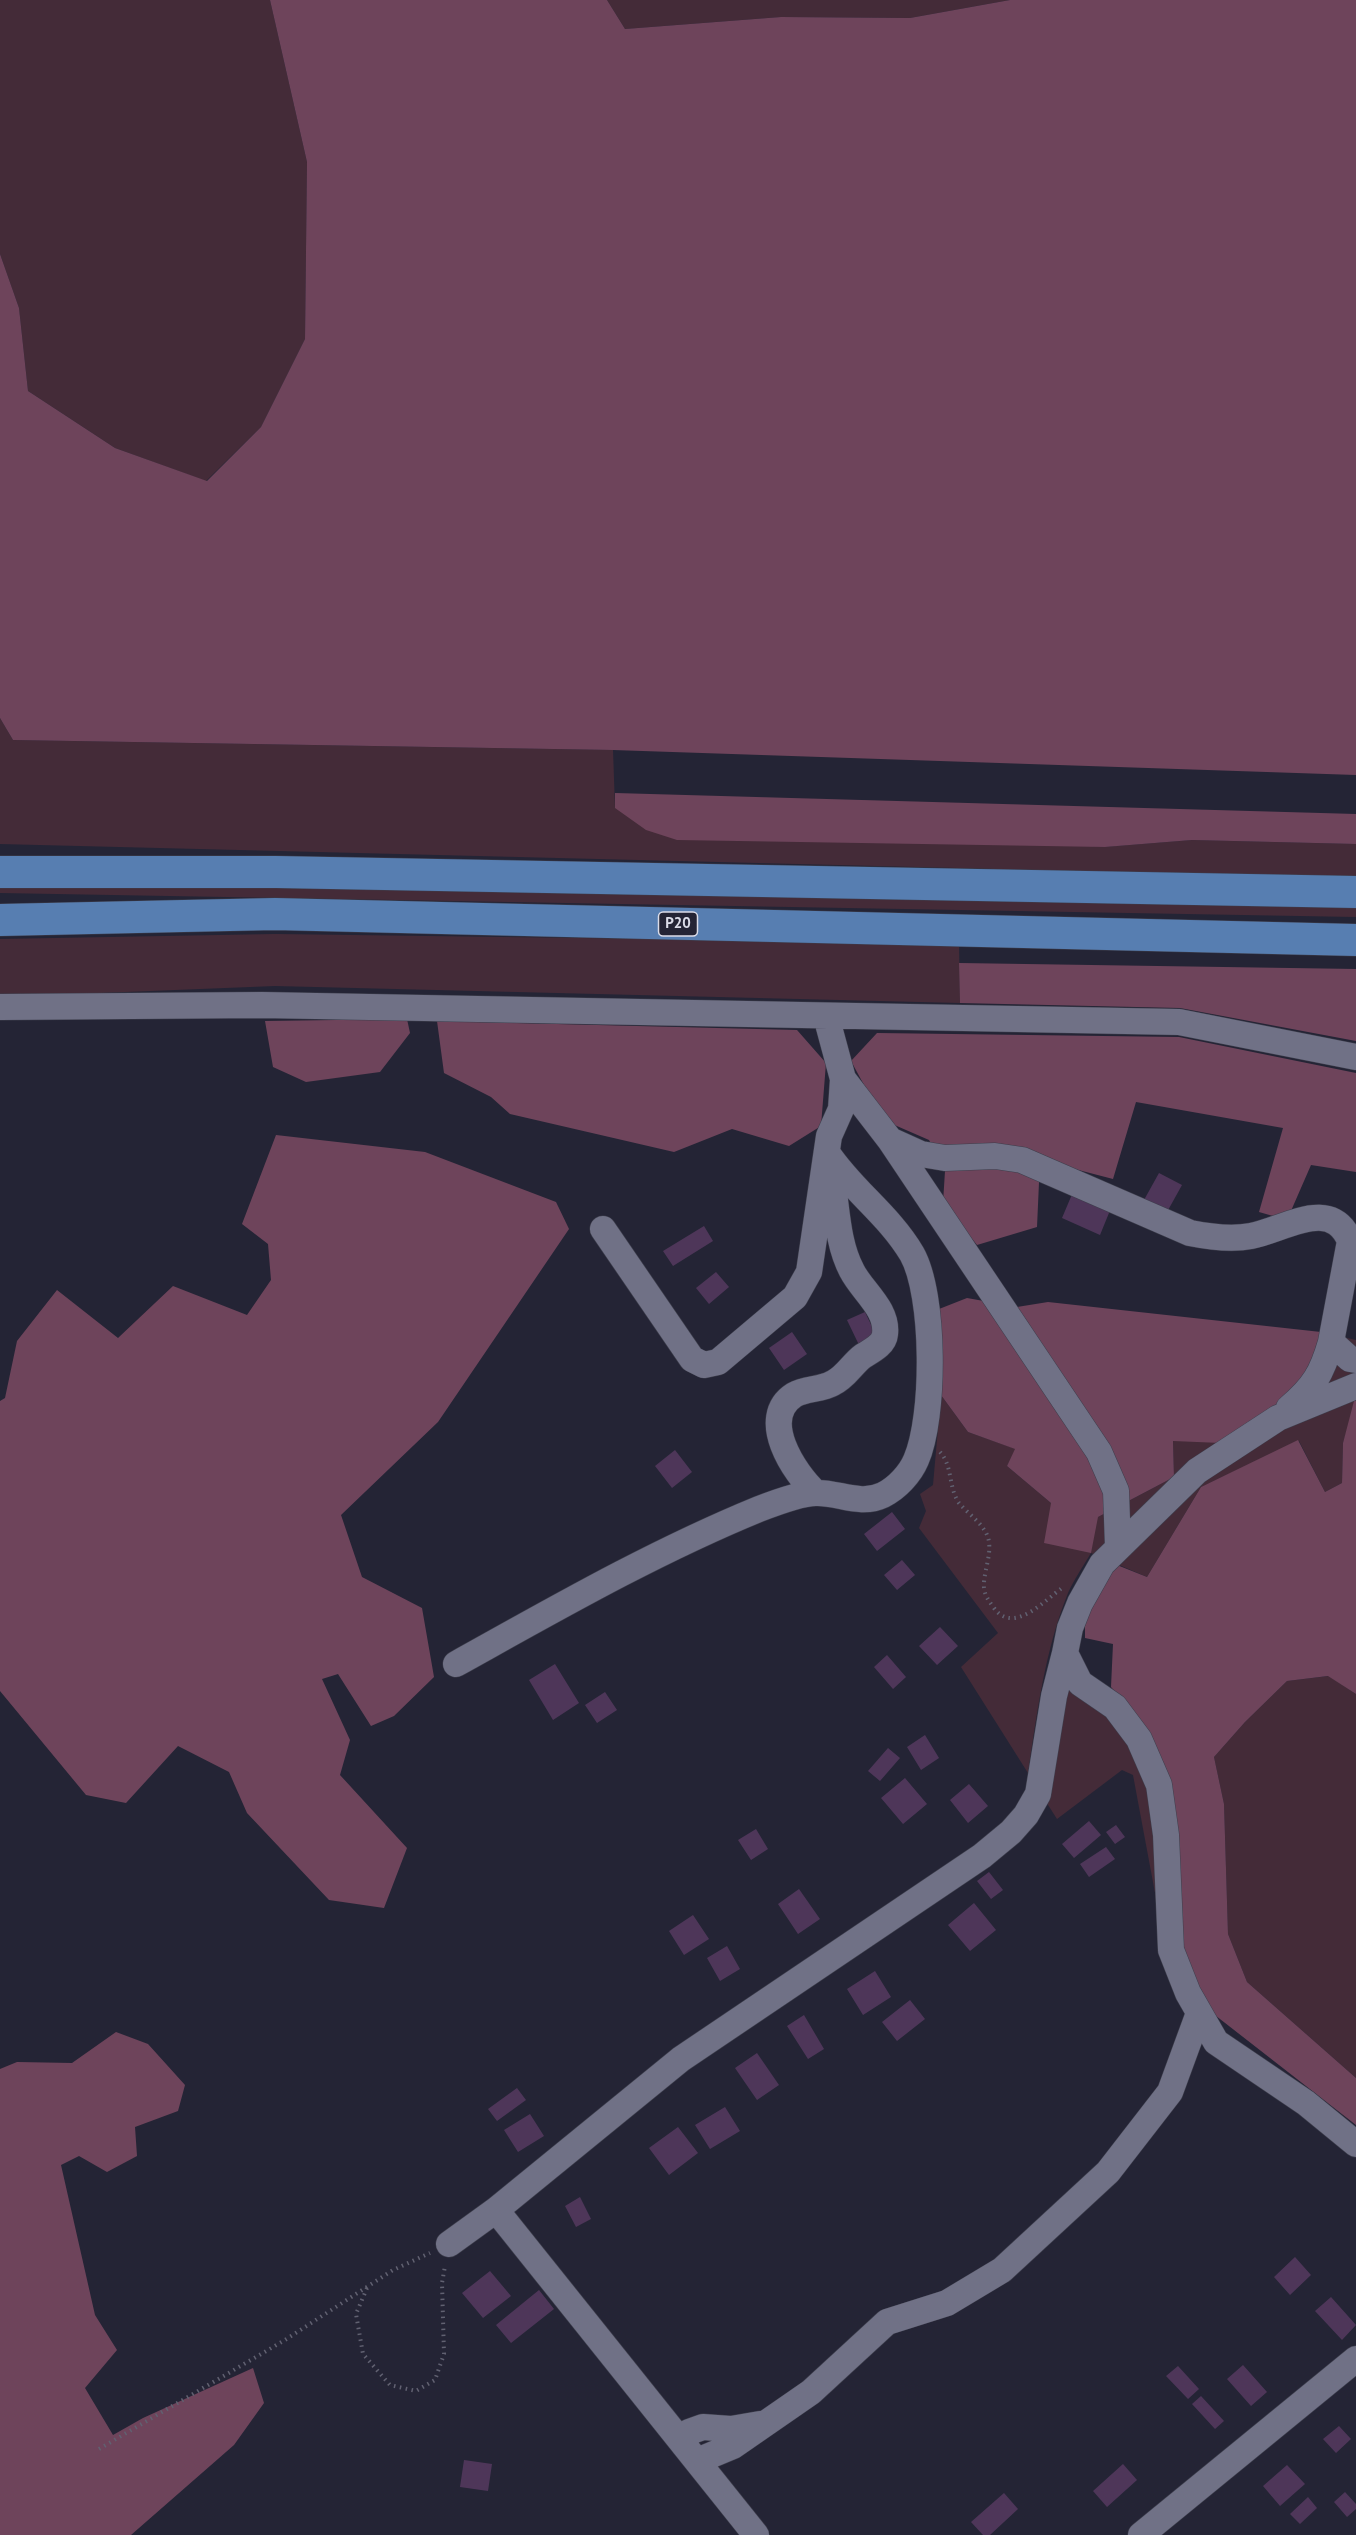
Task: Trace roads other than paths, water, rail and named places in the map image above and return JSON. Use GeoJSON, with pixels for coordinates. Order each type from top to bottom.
{"type":"FeatureCollection","features":[{"type":"Feature","properties":{"kind":"main road"},"geometry":{"type":"LineString","coordinates":[[0,872],[276,872],[1356,892]]}},
{"type":"Feature","properties":{"kind":"main road","name":"Р20"},"geometry":{"type":"LineString","coordinates":[[0,920],[275,914],[1356,940]]}},
{"type":"Feature","properties":{"kind":"street"},"geometry":{"type":"LineString","coordinates":[[0,1007],[262,1005],[1179,1022],[1356,1057]]}},
{"type":"Feature","properties":{"kind":"street"},"geometry":{"type":"LineString","coordinates":[[603,1229],[692,1359],[704,1365],[718,1362],[795,1297],[809,1272],[829,1136],[841,1109],[843,1079],[826,1016]]}},
{"type":"Feature","properties":{"kind":"street"},"geometry":{"type":"LineString","coordinates":[[843,1079],[890,1140],[1099,1452],[1116,1491],[1118,1547]]}},
{"type":"Feature","properties":{"kind":"street"},"geometry":{"type":"LineString","coordinates":[[449,2244],[496,2210],[681,2059],[982,1856],[1011,1832],[1026,1815],[1038,1794],[1054,1696],[1070,1628],[1080,1603],[1102,1564],[1197,1471],[1278,1418],[1306,1394],[1323,1371],[1331,1342],[1350,1241],[1344,1226],[1332,1218],[1310,1218],[1250,1236],[1211,1238],[1190,1233],[1022,1160],[995,1156],[945,1158],[921,1154],[890,1140]]}},
{"type":"Feature","properties":{"kind":"street"},"geometry":{"type":"LineString","coordinates":[[456,1664],[616,1576],[761,1508],[816,1493],[851,1500],[881,1496],[900,1484],[916,1461],[924,1434],[928,1319],[923,1282],[912,1256],[886,1217],[847,1181],[828,1154]]}},
{"type":"Feature","properties":{"kind":"street"},"geometry":{"type":"LineString","coordinates":[[816,1493],[803,1481],[780,1437],[778,1424],[782,1408],[793,1396],[832,1384],[847,1373],[859,1359],[879,1345],[885,1337],[885,1325],[871,1295],[852,1272],[842,1247],[828,1154]]}},
{"type":"Feature","properties":{"kind":"street"},"geometry":{"type":"LineString","coordinates":[[1331,1342],[1350,1359],[1356,1360]]}},
{"type":"Feature","properties":{"kind":"street"},"geometry":{"type":"LineString","coordinates":[[1278,1418],[1356,1386]]}},
{"type":"Feature","properties":{"kind":"street"},"geometry":{"type":"LineString","coordinates":[[1065,1653],[1080,1683],[1115,1707],[1139,1739],[1159,1785],[1166,1835],[1171,1950],[1188,1993],[1216,2042],[1306,2103],[1356,2144]]}},
{"type":"Feature","properties":{"kind":"street"},"geometry":{"type":"LineString","coordinates":[[690,2453],[733,2446],[811,2392],[887,2322],[946,2302],[1002,2270],[1108,2172],[1170,2092],[1199,2013]]}},
{"type":"Feature","properties":{"kind":"street"},"geometry":{"type":"LineString","coordinates":[[496,2210],[756,2535]]}},
{"type":"Feature","properties":{"kind":"street"},"geometry":{"type":"LineString","coordinates":[[1141,2535],[1356,2359]]}}]}
